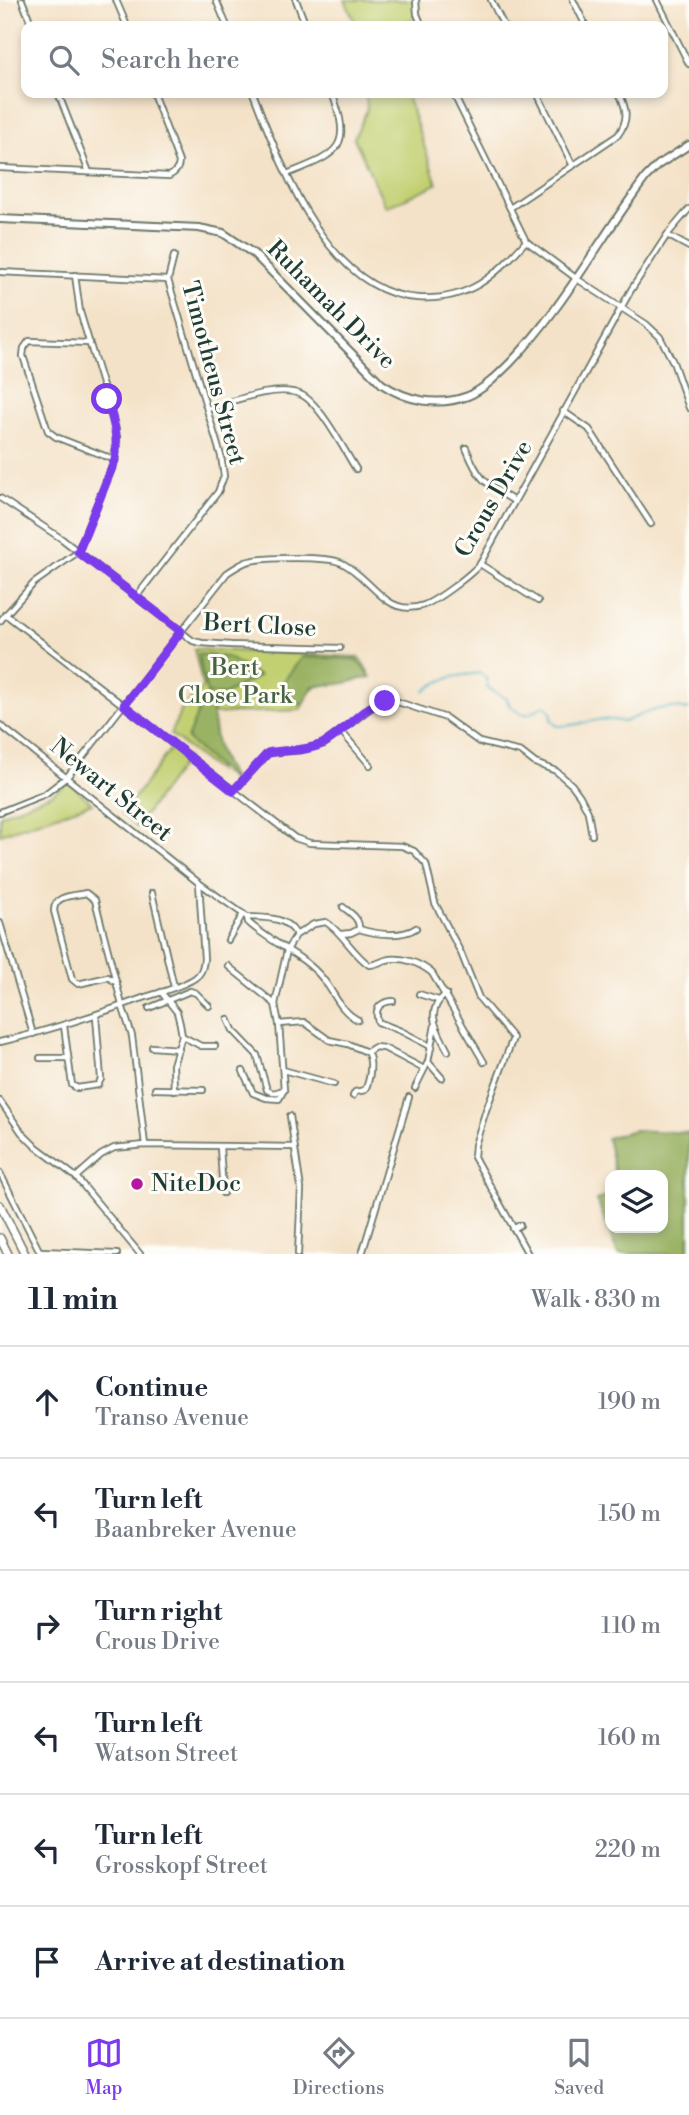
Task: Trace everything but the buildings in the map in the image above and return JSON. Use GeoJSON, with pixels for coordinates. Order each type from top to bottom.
{"type":"FeatureCollection","features":[{"type":"Feature","properties":{"kind":"main road"},"geometry":{"type":"LineString","coordinates":[[0,1205],[25,1254]]}},
{"type":"Feature","properties":{"kind":"main road"},"geometry":{"type":"LineString","coordinates":[[0,1238],[8,1254]]}},
{"type":"Feature","properties":{"kind":"street"},"geometry":{"type":"LineString","coordinates":[[22,0],[30,21]]}},
{"type":"Feature","properties":{"kind":"street"},"geometry":{"type":"LineString","coordinates":[[116,0],[125,21]]}},
{"type":"Feature","properties":{"kind":"street"},"geometry":{"type":"LineString","coordinates":[[216,0],[225,21]]}},
{"type":"Feature","properties":{"kind":"street"},"geometry":{"type":"LineString","coordinates":[[296,0],[304,21]]}},
{"type":"Feature","properties":{"kind":"street"},"geometry":{"type":"LineString","coordinates":[[416,0],[420,21]]}},
{"type":"Feature","properties":{"kind":"street"},"geometry":{"type":"LineString","coordinates":[[491,0],[502,21]]}},
{"type":"Feature","properties":{"kind":"street"},"geometry":{"type":"LineString","coordinates":[[573,0],[584,21]]}},
{"type":"Feature","properties":{"kind":"street"},"geometry":{"type":"LineString","coordinates":[[657,0],[668,21]]}},
{"type":"Feature","properties":{"kind":"street"},"geometry":{"type":"LineString","coordinates":[[668,22],[689,64]]}},
{"type":"Feature","properties":{"kind":"street"},"geometry":{"type":"LineString","coordinates":[[60,98],[89,172]]}},
{"type":"Feature","properties":{"kind":"street"},"geometry":{"type":"LineString","coordinates":[[0,168],[169,176],[176,172],[179,162],[155,98]]}},
{"type":"Feature","properties":{"kind":"street"},"geometry":{"type":"LineString","coordinates":[[255,98],[287,174],[312,221],[349,267],[380,288],[404,298],[443,298],[475,288],[506,264],[526,242]]}},
{"type":"Feature","properties":{"kind":"street"},"geometry":{"type":"LineString","coordinates":[[287,174],[325,159],[339,144],[340,119],[334,98]]}},
{"type":"Feature","properties":{"kind":"street"},"geometry":{"type":"LineString","coordinates":[[455,98],[526,242],[655,332],[666,345],[689,408]]}},
{"type":"Feature","properties":{"kind":"street"},"geometry":{"type":"LineString","coordinates":[[539,98],[573,166]]}},
{"type":"Feature","properties":{"kind":"street"},"geometry":{"type":"LineString","coordinates":[[510,208],[618,135],[625,121],[622,98]]}},
{"type":"Feature","properties":{"kind":"street","name":"Ruhamah Drive"},"geometry":{"type":"LineString","coordinates":[[0,219],[199,228],[223,233],[243,244],[263,262],[382,384],[405,397],[441,401],[468,396],[494,378],[524,349],[577,279],[646,177],[658,165],[689,145]]}},
{"type":"Feature","properties":{"kind":"street","name":"Crous Drive"},"geometry":{"type":"LineString","coordinates":[[0,812],[45,794],[67,777],[227,573],[239,565],[250,561],[289,559],[339,562],[385,599],[399,607],[409,608],[433,602],[472,573],[480,564],[621,307],[667,235],[689,209]]}},
{"type":"Feature","properties":{"kind":"street"},"geometry":{"type":"LineString","coordinates":[[667,235],[689,247]]}},
{"type":"Feature","properties":{"kind":"street","name":"Timotheus Street"},"geometry":{"type":"LineString","coordinates":[[136,597],[221,485],[224,468],[168,280],[174,256]]}},
{"type":"Feature","properties":{"kind":"street"},"geometry":{"type":"LineString","coordinates":[[0,272],[168,280]]}},
{"type":"Feature","properties":{"kind":"street"},"geometry":{"type":"LineString","coordinates":[[0,621],[34,583],[78,552],[115,460],[115,426],[76,299],[75,275]]}},
{"type":"Feature","properties":{"kind":"street"},"geometry":{"type":"LineString","coordinates":[[90,343],[30,341],[23,348],[23,356],[48,431],[115,460]]}},
{"type":"Feature","properties":{"kind":"street"},"geometry":{"type":"LineString","coordinates":[[207,409],[279,390],[297,393],[318,409],[356,469]]}},
{"type":"Feature","properties":{"kind":"street"},"geometry":{"type":"LineString","coordinates":[[564,411],[586,426],[651,524]]}},
{"type":"Feature","properties":{"kind":"street"},"geometry":{"type":"LineString","coordinates":[[466,448],[484,482],[514,501]]}},
{"type":"Feature","properties":{"kind":"street","name":"Bert Close"},"geometry":{"type":"LineString","coordinates":[[0,498],[62,539],[188,638],[202,643],[340,648]]}},
{"type":"Feature","properties":{"kind":"street"},"geometry":{"type":"LineString","coordinates":[[480,564],[538,601]]}},
{"type":"Feature","properties":{"kind":"street"},"geometry":{"type":"LineString","coordinates":[[5,614],[286,832],[302,841],[402,846],[418,855],[426,864],[435,903],[480,998],[513,1038],[486,1110],[474,1157],[528,1254]]}},
{"type":"Feature","properties":{"kind":"street"},"geometry":{"type":"LineString","coordinates":[[233,791],[268,753],[324,744],[370,707],[385,701],[400,702],[446,718],[481,743],[521,752],[535,763],[560,774],[572,785],[584,804],[592,835]]}},
{"type":"Feature","properties":{"kind":"street","name":"Newart Street"},"geometry":{"type":"LineString","coordinates":[[0,724],[199,883],[245,915],[248,922],[264,936],[322,977],[345,1013],[358,1020]]}},
{"type":"Feature","properties":{"kind":"street"},"geometry":{"type":"LineString","coordinates":[[341,731],[370,765]]}},
{"type":"Feature","properties":{"kind":"street"},"geometry":{"type":"LineString","coordinates":[[0,1042],[96,1016],[197,976],[204,966],[199,883]]}},
{"type":"Feature","properties":{"kind":"street"},"geometry":{"type":"LineString","coordinates":[[152,892],[174,987]]}},
{"type":"Feature","properties":{"kind":"street"},"geometry":{"type":"LineString","coordinates":[[117,983],[108,977],[78,984],[70,977],[54,907],[60,899],[88,894],[95,900],[132,1036],[145,1145]]}},
{"type":"Feature","properties":{"kind":"street"},"geometry":{"type":"LineString","coordinates":[[343,907],[359,921],[359,929]]}},
{"type":"Feature","properties":{"kind":"street"},"geometry":{"type":"LineString","coordinates":[[228,940],[245,915],[282,921],[291,926],[296,934]]}},
{"type":"Feature","properties":{"kind":"street"},"geometry":{"type":"LineString","coordinates":[[0,922],[33,1034]]}},
{"type":"Feature","properties":{"kind":"street"},"geometry":{"type":"LineString","coordinates":[[243,1071],[249,1088],[256,1095],[276,1100],[281,1097],[284,1090],[283,1070],[275,1004],[287,950],[296,934],[323,922],[329,923],[341,933],[344,942],[369,965],[393,959],[419,964],[432,973],[484,1062]]}},
{"type":"Feature","properties":{"kind":"street"},"geometry":{"type":"LineString","coordinates":[[341,933],[351,933],[359,929],[404,934],[416,928]]}},
{"type":"Feature","properties":{"kind":"street"},"geometry":{"type":"LineString","coordinates":[[228,965],[275,1004]]}},
{"type":"Feature","properties":{"kind":"street"},"geometry":{"type":"LineString","coordinates":[[149,1008],[190,991],[196,993],[209,1006]]}},
{"type":"Feature","properties":{"kind":"street"},"geometry":{"type":"LineString","coordinates":[[161,992],[178,1015],[182,1036],[173,1065],[174,1090]]}},
{"type":"Feature","properties":{"kind":"street"},"geometry":{"type":"LineString","coordinates":[[419,994],[438,1000]]}},
{"type":"Feature","properties":{"kind":"street"},"geometry":{"type":"LineString","coordinates":[[415,1088],[432,1047],[435,1007],[438,1000],[446,994]]}},
{"type":"Feature","properties":{"kind":"street"},"geometry":{"type":"LineString","coordinates":[[394,1001],[379,1005],[376,1015],[378,1022],[432,1047]]}},
{"type":"Feature","properties":{"kind":"street"},"geometry":{"type":"LineString","coordinates":[[64,1026],[74,1086],[99,1084],[101,1077],[96,1016]]}},
{"type":"Feature","properties":{"kind":"street"},"geometry":{"type":"LineString","coordinates":[[228,1019],[233,1030],[257,1055],[267,1090],[273,1093],[284,1090]]}},
{"type":"Feature","properties":{"kind":"street"},"geometry":{"type":"LineString","coordinates":[[279,1024],[304,1022],[329,1040],[367,1052],[370,1059],[366,1089],[353,1096]]}},
{"type":"Feature","properties":{"kind":"street"},"geometry":{"type":"LineString","coordinates":[[435,1025],[448,1051]]}},
{"type":"Feature","properties":{"kind":"street"},"geometry":{"type":"LineString","coordinates":[[182,1036],[201,1046],[215,1045]]}},
{"type":"Feature","properties":{"kind":"street"},"geometry":{"type":"LineString","coordinates":[[152,1047],[179,1049]]}},
{"type":"Feature","properties":{"kind":"street"},"geometry":{"type":"LineString","coordinates":[[367,1052],[375,1047],[384,1048],[424,1069]]}},
{"type":"Feature","properties":{"kind":"street"},"geometry":{"type":"LineString","coordinates":[[40,1058],[68,1058]]}},
{"type":"Feature","properties":{"kind":"street"},"geometry":{"type":"LineString","coordinates":[[428,1062],[442,1077]]}},
{"type":"Feature","properties":{"kind":"street"},"geometry":{"type":"LineString","coordinates":[[283,1070],[334,1084]]}},
{"type":"Feature","properties":{"kind":"street"},"geometry":{"type":"LineString","coordinates":[[155,1089],[203,1090]]}},
{"type":"Feature","properties":{"kind":"street"},"geometry":{"type":"LineString","coordinates":[[362,1254],[410,1097]]}},
{"type":"Feature","properties":{"kind":"street"},"geometry":{"type":"LineString","coordinates":[[0,1101],[28,1139],[76,1177],[139,1254]]}},
{"type":"Feature","properties":{"kind":"street"},"geometry":{"type":"LineString","coordinates":[[290,1116],[301,1189],[298,1254]]}},
{"type":"Feature","properties":{"kind":"street"},"geometry":{"type":"LineString","coordinates":[[76,1177],[110,1149],[145,1145],[293,1147]]}},
{"type":"Feature","properties":{"kind":"street"},"geometry":{"type":"LineString","coordinates":[[220,1147],[223,1193]]}},
{"type":"Feature","properties":{"kind":"street"},"geometry":{"type":"LineString","coordinates":[[0,1173],[40,1253],[117,1254]]}},
{"type":"Feature","properties":{"kind":"street"},"geometry":{"type":"LineString","coordinates":[[513,1229],[520,1225]]}},
{"type":"Feature","properties":{"kind":"green space"},"geometry":{"type":"Polygon","coordinates":[[[345,0],[417,0],[418,15],[409,21],[355,21],[345,0]]]}},
{"type":"Feature","properties":{"kind":"green space"},"geometry":{"type":"Polygon","coordinates":[[[366,98],[408,98],[437,184],[386,207],[354,138],[367,110],[366,98]]]}},
{"type":"Feature","properties":{"kind":"green space","name":"Bert Close Park"},"geometry":{"type":"Polygon","coordinates":[[[194,649],[358,657],[369,672],[335,678],[311,690],[300,710],[210,714],[217,771],[170,734],[182,709],[203,687],[194,649]]]}},
{"type":"Feature","properties":{"kind":"green space"},"geometry":{"type":"Polygon","coordinates":[[[198,654],[227,657],[259,676],[224,695],[207,694],[198,654]]]}},
{"type":"Feature","properties":{"kind":"green space"},"geometry":{"type":"Polygon","coordinates":[[[302,657],[356,659],[371,677],[340,684],[313,686],[303,704],[293,704],[284,681],[302,657]]]}},
{"type":"Feature","properties":{"kind":"green space"},"geometry":{"type":"Polygon","coordinates":[[[200,707],[212,708],[218,748],[236,784],[187,739],[200,707]]]}},
{"type":"Feature","properties":{"kind":"green space"},"geometry":{"type":"Polygon","coordinates":[[[172,747],[187,758],[136,827],[122,814],[172,747]]]}},
{"type":"Feature","properties":{"kind":"green space"},"geometry":{"type":"Polygon","coordinates":[[[69,782],[92,803],[0,834],[0,815],[52,794],[69,782]]]}},
{"type":"Feature","properties":{"kind":"green space"},"geometry":{"type":"Polygon","coordinates":[[[634,1130],[689,1133],[689,1254],[618,1254],[610,1233],[668,1233],[668,1170],[614,1170],[607,1138],[634,1130]]]}},
{"type":"Feature","properties":{"kind":"green space"},"geometry":{"type":"Polygon","coordinates":[[[605,1197],[605,1221],[597,1200],[605,1197]]]}},
{"type":"Feature","properties":{"kind":"waterway"},"geometry":{"type":"LineString","coordinates":[[425,691],[445,680],[480,673],[486,678],[488,688],[507,699],[510,706],[521,714],[529,714],[545,705],[557,726],[606,719],[624,722],[662,708],[689,709]]}},
{"type":"Feature","properties":{"kind":"place","name":"NiteDoc"},"geometry":{"type":"Point","coordinates":[137,1184]}},
{"type":"Feature","properties":{"kind":"route"},"geometry":{"type":"LineString","coordinates":[[107,399],[117,438],[115,460],[78,552],[181,631],[124,705],[233,791],[268,753],[302,750],[324,744],[370,707],[385,701]]}}]}
